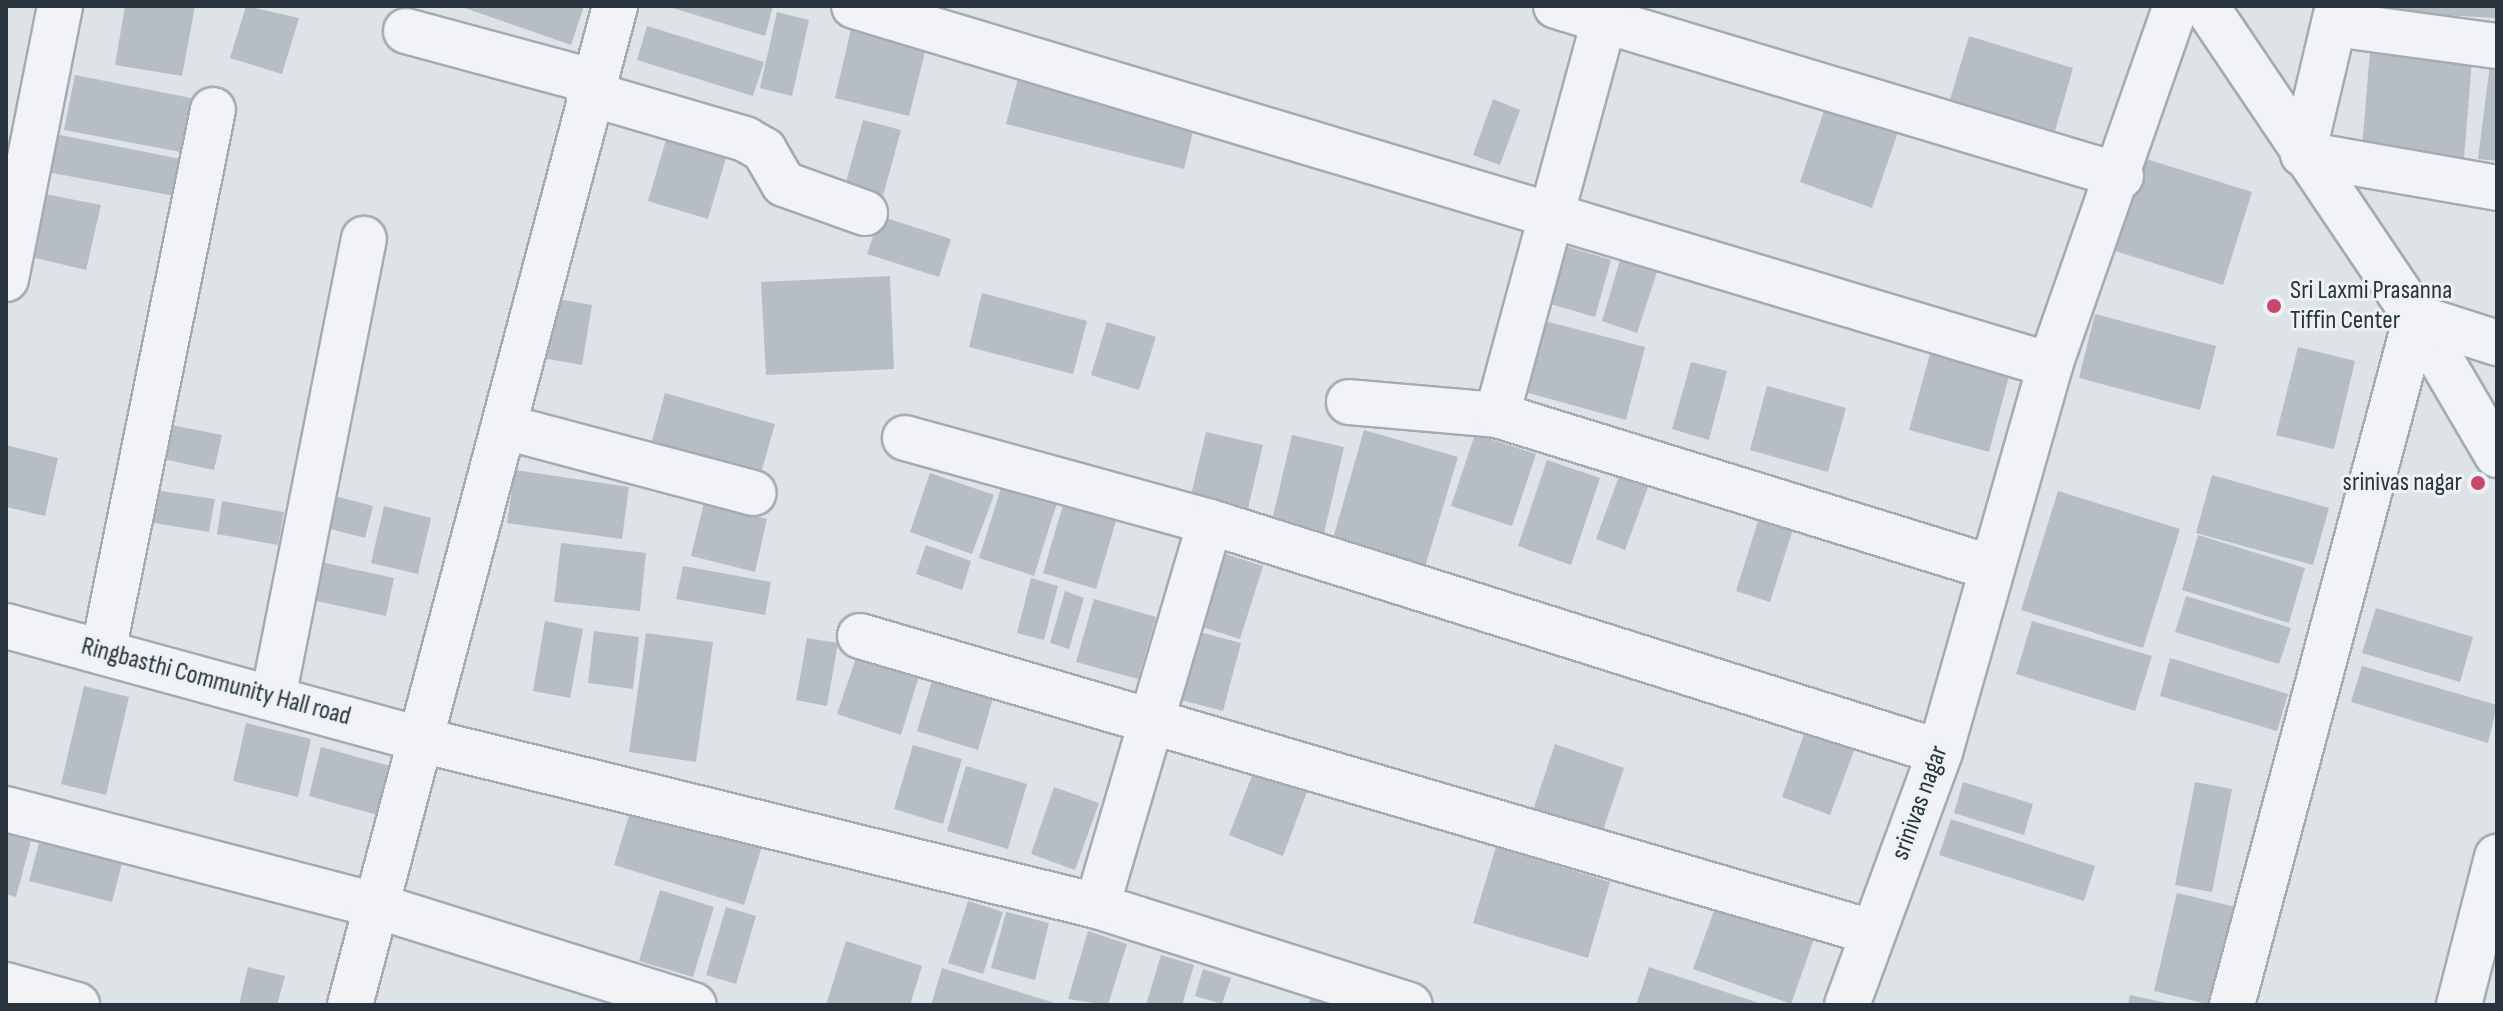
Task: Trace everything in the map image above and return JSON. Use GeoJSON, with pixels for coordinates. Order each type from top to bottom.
{"type":"FeatureCollection","features":[{"type":"Feature","properties":{"kind":"street"},"geometry":{"type":"LineString","coordinates":[[6,279],[60,6]]}},
{"type":"Feature","properties":{"kind":"street"},"geometry":{"type":"LineString","coordinates":[[350,1005],[374,905],[425,741],[509,428],[590,87],[615,6]]}},
{"type":"Feature","properties":{"kind":"street"},"geometry":{"type":"LineString","coordinates":[[854,6],[1551,210],[2050,365]]}},
{"type":"Feature","properties":{"kind":"street"},"geometry":{"type":"LineString","coordinates":[[1556,6],[1606,13],[2121,176]]}},
{"type":"Feature","properties":{"kind":"street"},"geometry":{"type":"LineString","coordinates":[[2177,8],[2303,154],[2416,317],[2497,455]]}},
{"type":"Feature","properties":{"kind":"street","name":"srinivas nagar"},"geometry":{"type":"LineString","coordinates":[[1847,1005],[1871,932],[1940,752],[1989,567],[2050,365],[2121,176],[2177,8]]}},
{"type":"Feature","properties":{"kind":"street"},"geometry":{"type":"LineString","coordinates":[[1497,415],[1606,13]]}},
{"type":"Feature","properties":{"kind":"street"},"geometry":{"type":"LineString","coordinates":[[2303,154],[2336,15],[2497,46]]}},
{"type":"Feature","properties":{"kind":"street"},"geometry":{"type":"LineString","coordinates":[[406,31],[590,87],[745,139],[764,150],[784,184],[865,213]]}},
{"type":"Feature","properties":{"kind":"street"},"geometry":{"type":"LineString","coordinates":[[103,652],[213,110]]}},
{"type":"Feature","properties":{"kind":"street"},"geometry":{"type":"LineString","coordinates":[[2303,154],[2497,188]]}},
{"type":"Feature","properties":{"kind":"street"},"geometry":{"type":"LineString","coordinates":[[273,698],[364,239]]}},
{"type":"Feature","properties":{"kind":"street"},"geometry":{"type":"LineString","coordinates":[[2416,317],[2497,343]]}},
{"type":"Feature","properties":{"kind":"street"},"geometry":{"type":"LineString","coordinates":[[2232,1005],[2416,317]]}},
{"type":"Feature","properties":{"kind":"street"},"geometry":{"type":"LineString","coordinates":[[1349,402],[1497,415],[1989,567]]}},
{"type":"Feature","properties":{"kind":"street"},"geometry":{"type":"LineString","coordinates":[[509,428],[753,493]]}},
{"type":"Feature","properties":{"kind":"street"},"geometry":{"type":"LineString","coordinates":[[905,438],[1210,522],[1940,752]]}},
{"type":"Feature","properties":{"kind":"street"},"geometry":{"type":"LineString","coordinates":[[1097,906],[1156,723],[1210,522]]}},
{"type":"Feature","properties":{"kind":"street","name":"Ringbasthi Community Hall road"},"geometry":{"type":"LineString","coordinates":[[6,626],[425,741],[1097,906],[1410,1005]]}},
{"type":"Feature","properties":{"kind":"street"},"geometry":{"type":"LineString","coordinates":[[860,636],[1871,932]]}},
{"type":"Feature","properties":{"kind":"street"},"geometry":{"type":"LineString","coordinates":[[6,809],[374,905],[694,1005]]}},
{"type":"Feature","properties":{"kind":"street"},"geometry":{"type":"LineString","coordinates":[[2459,1005],[2497,857]]}},
{"type":"Feature","properties":{"kind":"street"},"geometry":{"type":"LineString","coordinates":[[6,985],[77,1005]]}},
{"type":"Feature","properties":{"kind":"building"},"geometry":{"type":"Polygon","coordinates":[[[125,6],[195,6],[182,76],[115,65],[125,6]]]}},
{"type":"Feature","properties":{"kind":"building"},"geometry":{"type":"Polygon","coordinates":[[[246,6],[299,18],[282,74],[230,58],[246,6]]]}},
{"type":"Feature","properties":{"kind":"building"},"geometry":{"type":"Polygon","coordinates":[[[459,6],[584,6],[571,45],[459,6]]]}},
{"type":"Feature","properties":{"kind":"building"},"geometry":{"type":"Polygon","coordinates":[[[666,6],[773,6],[765,36],[666,6]]]}},
{"type":"Feature","properties":{"kind":"building"},"geometry":{"type":"Polygon","coordinates":[[[2362,6],[2497,6],[2497,18],[2361,11],[2362,6]]]}},
{"type":"Feature","properties":{"kind":"building"},"geometry":{"type":"Polygon","coordinates":[[[777,12],[809,20],[792,96],[760,88],[777,12]]]}},
{"type":"Feature","properties":{"kind":"building"},"geometry":{"type":"Polygon","coordinates":[[[647,26],[764,62],[753,96],[637,60],[647,26]]]}},
{"type":"Feature","properties":{"kind":"building"},"geometry":{"type":"Polygon","coordinates":[[[851,29],[926,48],[909,116],[835,98],[851,29]]]}},
{"type":"Feature","properties":{"kind":"building"},"geometry":{"type":"Polygon","coordinates":[[[1969,36],[2073,68],[2053,138],[1948,106],[1969,36]]]}},
{"type":"Feature","properties":{"kind":"building"},"geometry":{"type":"Polygon","coordinates":[[[2370,51],[2472,61],[2464,158],[2362,148],[2370,51]]]}},
{"type":"Feature","properties":{"kind":"building"},"geometry":{"type":"Polygon","coordinates":[[[2491,56],[2497,57],[2497,161],[2478,159],[2491,56]]]}},
{"type":"Feature","properties":{"kind":"building"},"geometry":{"type":"Polygon","coordinates":[[[75,75],[196,99],[186,153],[64,130],[75,75]]]}},
{"type":"Feature","properties":{"kind":"building"},"geometry":{"type":"Polygon","coordinates":[[[1018,78],[1195,123],[1184,169],[1006,124],[1018,78]]]}},
{"type":"Feature","properties":{"kind":"building"},"geometry":{"type":"Polygon","coordinates":[[[1493,99],[1520,110],[1500,165],[1473,155],[1493,99]]]}},
{"type":"Feature","properties":{"kind":"building"},"geometry":{"type":"Polygon","coordinates":[[[1826,105],[1899,129],[1872,208],[1800,182],[1826,105]]]}},
{"type":"Feature","properties":{"kind":"building"},"geometry":{"type":"Polygon","coordinates":[[[863,120],[901,130],[883,196],[845,186],[863,120]]]}},
{"type":"Feature","properties":{"kind":"building"},"geometry":{"type":"Polygon","coordinates":[[[668,133],[728,151],[708,219],[648,201],[668,133]]]}},
{"type":"Feature","properties":{"kind":"building"},"geometry":{"type":"Polygon","coordinates":[[[55,134],[186,160],[180,197],[47,172],[55,134]]]}},
{"type":"Feature","properties":{"kind":"building"},"geometry":{"type":"Polygon","coordinates":[[[2140,157],[2252,192],[2223,285],[2112,250],[2140,157]]]}},
{"type":"Feature","properties":{"kind":"building"},"geometry":{"type":"Polygon","coordinates":[[[40,193],[101,205],[86,270],[27,256],[40,193]]]}},
{"type":"Feature","properties":{"kind":"building"},"geometry":{"type":"Polygon","coordinates":[[[880,216],[951,239],[939,277],[867,254],[880,216]]]}},
{"type":"Feature","properties":{"kind":"building"},"geometry":{"type":"Polygon","coordinates":[[[1552,242],[1611,260],[1595,317],[1537,300],[1552,242]]]}},
{"type":"Feature","properties":{"kind":"building"},"geometry":{"type":"Polygon","coordinates":[[[1620,260],[1657,272],[1637,333],[1602,321],[1620,260]]]}},
{"type":"Feature","properties":{"kind":"building"},"geometry":{"type":"Polygon","coordinates":[[[890,276],[894,369],[766,375],[761,282],[890,276]]]}},
{"type":"Feature","properties":{"kind":"building"},"geometry":{"type":"Polygon","coordinates":[[[982,293],[1087,321],[1073,374],[969,347],[982,293]]]}},
{"type":"Feature","properties":{"kind":"building"},"geometry":{"type":"Polygon","coordinates":[[[553,298],[592,305],[582,365],[542,358],[553,298]]]}},
{"type":"Feature","properties":{"kind":"building"},"geometry":{"type":"Polygon","coordinates":[[[2095,314],[2216,346],[2200,410],[2079,378],[2095,314]]]}},
{"type":"Feature","properties":{"kind":"building"},"geometry":{"type":"Polygon","coordinates":[[[1541,320],[1645,347],[1626,420],[1521,391],[1541,320]]]}},
{"type":"Feature","properties":{"kind":"building"},"geometry":{"type":"Polygon","coordinates":[[[1107,322],[1156,337],[1139,390],[1091,375],[1107,322]]]}},
{"type":"Feature","properties":{"kind":"building"},"geometry":{"type":"Polygon","coordinates":[[[2298,347],[2355,361],[2334,449],[2276,435],[2298,347]]]}},
{"type":"Feature","properties":{"kind":"building"},"geometry":{"type":"Polygon","coordinates":[[[1931,350],[2010,372],[1989,452],[1909,430],[1931,350]]]}},
{"type":"Feature","properties":{"kind":"building"},"geometry":{"type":"Polygon","coordinates":[[[1691,362],[1727,371],[1709,440],[1672,429],[1691,362]]]}},
{"type":"Feature","properties":{"kind":"building"},"geometry":{"type":"Polygon","coordinates":[[[1767,386],[1846,408],[1828,472],[1750,450],[1767,386]]]}},
{"type":"Feature","properties":{"kind":"building"},"geometry":{"type":"Polygon","coordinates":[[[665,393],[775,424],[759,480],[650,448],[665,393]]]}},
{"type":"Feature","properties":{"kind":"building"},"geometry":{"type":"Polygon","coordinates":[[[161,423],[222,435],[214,470],[154,457],[161,423]]]}},
{"type":"Feature","properties":{"kind":"building"},"geometry":{"type":"Polygon","coordinates":[[[1364,430],[1458,457],[1422,577],[1330,549],[1364,430]]]}},
{"type":"Feature","properties":{"kind":"building"},"geometry":{"type":"Polygon","coordinates":[[[1206,432],[1263,445],[1248,508],[1191,495],[1206,432]]]}},
{"type":"Feature","properties":{"kind":"building"},"geometry":{"type":"Polygon","coordinates":[[[1475,434],[1536,454],[1512,526],[1451,506],[1475,434]]]}},
{"type":"Feature","properties":{"kind":"building"},"geometry":{"type":"Polygon","coordinates":[[[1292,435],[1344,447],[1322,542],[1270,529],[1292,435]]]}},
{"type":"Feature","properties":{"kind":"building"},"geometry":{"type":"Polygon","coordinates":[[[6,445],[58,458],[45,516],[6,507],[6,445]]]}},
{"type":"Feature","properties":{"kind":"building"},"geometry":{"type":"Polygon","coordinates":[[[1547,460],[1600,478],[1571,565],[1518,546],[1547,460]]]}},
{"type":"Feature","properties":{"kind":"building"},"geometry":{"type":"Polygon","coordinates":[[[515,470],[629,487],[622,539],[507,523],[515,470]]]}},
{"type":"Feature","properties":{"kind":"building"},"geometry":{"type":"Polygon","coordinates":[[[1621,471],[1650,482],[1625,550],[1596,539],[1621,471]]]}},
{"type":"Feature","properties":{"kind":"building"},"geometry":{"type":"Polygon","coordinates":[[[930,473],[994,495],[972,554],[910,532],[930,473]]]}},
{"type":"Feature","properties":{"kind":"building"},"geometry":{"type":"Polygon","coordinates":[[[2212,475],[2329,508],[2313,565],[2196,533],[2212,475]]]}},
{"type":"Feature","properties":{"kind":"building"},"geometry":{"type":"Polygon","coordinates":[[[1002,485],[1057,503],[1034,576],[979,558],[1002,485]]]}},
{"type":"Feature","properties":{"kind":"building"},"geometry":{"type":"Polygon","coordinates":[[[141,488],[215,499],[209,532],[136,520],[141,488]]]}},
{"type":"Feature","properties":{"kind":"building"},"geometry":{"type":"Polygon","coordinates":[[[2058,491],[2180,529],[2143,648],[2021,610],[2058,491]]]}},
{"type":"Feature","properties":{"kind":"building"},"geometry":{"type":"Polygon","coordinates":[[[327,494],[373,506],[365,538],[319,526],[327,494]]]}},
{"type":"Feature","properties":{"kind":"building"},"geometry":{"type":"Polygon","coordinates":[[[222,501],[284,512],[278,545],[217,534],[222,501]]]}},
{"type":"Feature","properties":{"kind":"building"},"geometry":{"type":"Polygon","coordinates":[[[704,503],[767,519],[755,572],[691,556],[704,503]]]}},
{"type":"Feature","properties":{"kind":"building"},"geometry":{"type":"Polygon","coordinates":[[[1063,505],[1116,521],[1096,589],[1043,573],[1063,505]]]}},
{"type":"Feature","properties":{"kind":"building"},"geometry":{"type":"Polygon","coordinates":[[[384,506],[431,518],[418,574],[371,563],[384,506]]]}},
{"type":"Feature","properties":{"kind":"building"},"geometry":{"type":"Polygon","coordinates":[[[1759,518],[1793,529],[1770,602],[1736,591],[1759,518]]]}},
{"type":"Feature","properties":{"kind":"building"},"geometry":{"type":"Polygon","coordinates":[[[2198,535],[2305,568],[2289,623],[2182,590],[2198,535]]]}},
{"type":"Feature","properties":{"kind":"building"},"geometry":{"type":"Polygon","coordinates":[[[561,543],[646,553],[640,611],[554,602],[561,543]]]}},
{"type":"Feature","properties":{"kind":"building"},"geometry":{"type":"Polygon","coordinates":[[[926,545],[971,561],[962,590],[916,574],[926,545]]]}},
{"type":"Feature","properties":{"kind":"building"},"geometry":{"type":"Polygon","coordinates":[[[1213,550],[1263,566],[1240,639],[1190,623],[1213,550]]]}},
{"type":"Feature","properties":{"kind":"building"},"geometry":{"type":"Polygon","coordinates":[[[316,561],[394,578],[386,616],[307,599],[316,561]]]}},
{"type":"Feature","properties":{"kind":"building"},"geometry":{"type":"Polygon","coordinates":[[[683,566],[771,582],[765,615],[676,599],[683,566]]]}},
{"type":"Feature","properties":{"kind":"building"},"geometry":{"type":"Polygon","coordinates":[[[1031,578],[1058,586],[1044,640],[1017,633],[1031,578]]]}},
{"type":"Feature","properties":{"kind":"building"},"geometry":{"type":"Polygon","coordinates":[[[1065,591],[1084,598],[1069,649],[1050,643],[1065,591]]]}},
{"type":"Feature","properties":{"kind":"building"},"geometry":{"type":"Polygon","coordinates":[[[2186,596],[2291,628],[2279,664],[2175,632],[2186,596]]]}},
{"type":"Feature","properties":{"kind":"building"},"geometry":{"type":"Polygon","coordinates":[[[1094,599],[1156,617],[1138,679],[1076,662],[1094,599]]]}},
{"type":"Feature","properties":{"kind":"building"},"geometry":{"type":"Polygon","coordinates":[[[2376,608],[2473,637],[2460,682],[2362,653],[2376,608]]]}},
{"type":"Feature","properties":{"kind":"building"},"geometry":{"type":"Polygon","coordinates":[[[545,621],[583,629],[570,698],[533,691],[545,621]]]}},
{"type":"Feature","properties":{"kind":"building"},"geometry":{"type":"Polygon","coordinates":[[[2032,621],[2152,656],[2135,711],[2016,674],[2032,621]]]}},
{"type":"Feature","properties":{"kind":"building"},"geometry":{"type":"Polygon","coordinates":[[[1188,629],[1241,643],[1223,711],[1170,697],[1188,629]]]}},
{"type":"Feature","properties":{"kind":"building"},"geometry":{"type":"Polygon","coordinates":[[[594,631],[639,637],[633,689],[588,683],[594,631]]]}},
{"type":"Feature","properties":{"kind":"building"},"geometry":{"type":"Polygon","coordinates":[[[646,633],[713,642],[696,762],[629,752],[646,633]]]}},
{"type":"Feature","properties":{"kind":"building"},"geometry":{"type":"Polygon","coordinates":[[[807,638],[838,643],[827,706],[796,700],[807,638]]]}},
{"type":"Feature","properties":{"kind":"building"},"geometry":{"type":"Polygon","coordinates":[[[860,646],[922,666],[901,735],[837,714],[860,646]]]}},
{"type":"Feature","properties":{"kind":"building"},"geometry":{"type":"Polygon","coordinates":[[[2170,658],[2288,694],[2277,731],[2160,696],[2170,658]]]}},
{"type":"Feature","properties":{"kind":"building"},"geometry":{"type":"Polygon","coordinates":[[[2362,666],[2497,705],[2488,743],[2351,702],[2362,666]]]}},
{"type":"Feature","properties":{"kind":"building"},"geometry":{"type":"Polygon","coordinates":[[[935,670],[996,688],[978,750],[917,731],[935,670]]]}},
{"type":"Feature","properties":{"kind":"building"},"geometry":{"type":"Polygon","coordinates":[[[84,686],[129,697],[106,795],[61,784],[84,686]]]}},
{"type":"Feature","properties":{"kind":"building"},"geometry":{"type":"Polygon","coordinates":[[[246,723],[311,739],[298,797],[233,781],[246,723]]]}},
{"type":"Feature","properties":{"kind":"building"},"geometry":{"type":"Polygon","coordinates":[[[1805,731],[1855,748],[1830,815],[1782,797],[1805,731]]]}},
{"type":"Feature","properties":{"kind":"building"},"geometry":{"type":"Polygon","coordinates":[[[1555,744],[1624,768],[1598,845],[1529,822],[1555,744]]]}},
{"type":"Feature","properties":{"kind":"building"},"geometry":{"type":"Polygon","coordinates":[[[913,745],[962,759],[943,824],[894,809],[913,745]]]}},
{"type":"Feature","properties":{"kind":"building"},"geometry":{"type":"Polygon","coordinates":[[[321,747],[390,766],[377,815],[309,796],[321,747]]]}},
{"type":"Feature","properties":{"kind":"building"},"geometry":{"type":"Polygon","coordinates":[[[966,766],[1027,784],[1008,849],[947,831],[966,766]]]}},
{"type":"Feature","properties":{"kind":"building"},"geometry":{"type":"Polygon","coordinates":[[[1255,768],[1308,789],[1283,856],[1229,835],[1255,768]]]}},
{"type":"Feature","properties":{"kind":"building"},"geometry":{"type":"Polygon","coordinates":[[[1963,782],[2033,804],[2024,835],[1954,813],[1963,782]]]}},
{"type":"Feature","properties":{"kind":"building"},"geometry":{"type":"Polygon","coordinates":[[[2195,782],[2232,789],[2212,892],[2175,885],[2195,782]]]}},
{"type":"Feature","properties":{"kind":"building"},"geometry":{"type":"Polygon","coordinates":[[[1054,787],[1099,803],[1075,870],[1031,854],[1054,787]]]}},
{"type":"Feature","properties":{"kind":"building"},"geometry":{"type":"Polygon","coordinates":[[[633,802],[763,843],[744,905],[614,865],[633,802]]]}},
{"type":"Feature","properties":{"kind":"building"},"geometry":{"type":"Polygon","coordinates":[[[1951,819],[2095,866],[2084,901],[1939,855],[1951,819]]]}},
{"type":"Feature","properties":{"kind":"building"},"geometry":{"type":"Polygon","coordinates":[[[6,834],[31,841],[16,897],[6,894],[6,834]]]}},
{"type":"Feature","properties":{"kind":"building"},"geometry":{"type":"Polygon","coordinates":[[[39,843],[122,863],[112,902],[29,881],[39,843]]]}},
{"type":"Feature","properties":{"kind":"building"},"geometry":{"type":"Polygon","coordinates":[[[1496,847],[1610,882],[1588,958],[1473,923],[1496,847]]]}},
{"type":"Feature","properties":{"kind":"building"},"geometry":{"type":"Polygon","coordinates":[[[660,890],[714,907],[693,977],[639,961],[660,890]]]}},
{"type":"Feature","properties":{"kind":"building"},"geometry":{"type":"Polygon","coordinates":[[[2177,893],[2240,908],[2211,1005],[2154,991],[2177,893]]]}},
{"type":"Feature","properties":{"kind":"building"},"geometry":{"type":"Polygon","coordinates":[[[968,901],[1003,912],[983,974],[948,963],[968,901]]]}},
{"type":"Feature","properties":{"kind":"building"},"geometry":{"type":"Polygon","coordinates":[[[1716,905],[1814,939],[1791,1004],[1693,969],[1716,905]]]}},
{"type":"Feature","properties":{"kind":"building"},"geometry":{"type":"Polygon","coordinates":[[[726,907],[756,916],[736,984],[706,975],[726,907]]]}},
{"type":"Feature","properties":{"kind":"building"},"geometry":{"type":"Polygon","coordinates":[[[1006,912],[1049,923],[1035,980],[991,968],[1006,912]]]}},
{"type":"Feature","properties":{"kind":"building"},"geometry":{"type":"Polygon","coordinates":[[[1088,931],[1127,944],[1108,1005],[1068,999],[1088,931]]]}},
{"type":"Feature","properties":{"kind":"building"},"geometry":{"type":"Polygon","coordinates":[[[846,941],[922,966],[910,1005],[826,1005],[846,941]]]}},
{"type":"Feature","properties":{"kind":"building"},"geometry":{"type":"Polygon","coordinates":[[[1161,955],[1194,965],[1182,1005],[1146,1005],[1161,955]]]}},
{"type":"Feature","properties":{"kind":"building"},"geometry":{"type":"Polygon","coordinates":[[[248,967],[285,976],[277,1005],[239,1005],[248,967]]]}},
{"type":"Feature","properties":{"kind":"building"},"geometry":{"type":"Polygon","coordinates":[[[1649,967],[1762,1004],[1762,1005],[1636,1005],[1649,967]]]}},
{"type":"Feature","properties":{"kind":"building"},"geometry":{"type":"Polygon","coordinates":[[[942,968],[1058,1004],[1058,1005],[931,1005],[942,968]]]}},
{"type":"Feature","properties":{"kind":"building"},"geometry":{"type":"Polygon","coordinates":[[[1203,969],[1231,978],[1222,1004],[1195,996],[1203,969]]]}},
{"type":"Feature","properties":{"kind":"building"},"geometry":{"type":"Polygon","coordinates":[[[2130,995],[2171,1004],[2171,1005],[2128,1005],[2130,995]]]}},
{"type":"Feature","properties":{"kind":"building"},"geometry":{"type":"Polygon","coordinates":[[[1311,997],[1332,1005],[1308,1005],[1311,997]]]}},
{"type":"Feature","properties":{"kind":"place","name":"Sri Laxmi Prasanna Tiffin Center"},"geometry":{"type":"Point","coordinates":[2274,306]}},
{"type":"Feature","properties":{"kind":"place","name":"srinivas nagar"},"geometry":{"type":"Point","coordinates":[2478,483]}}]}
